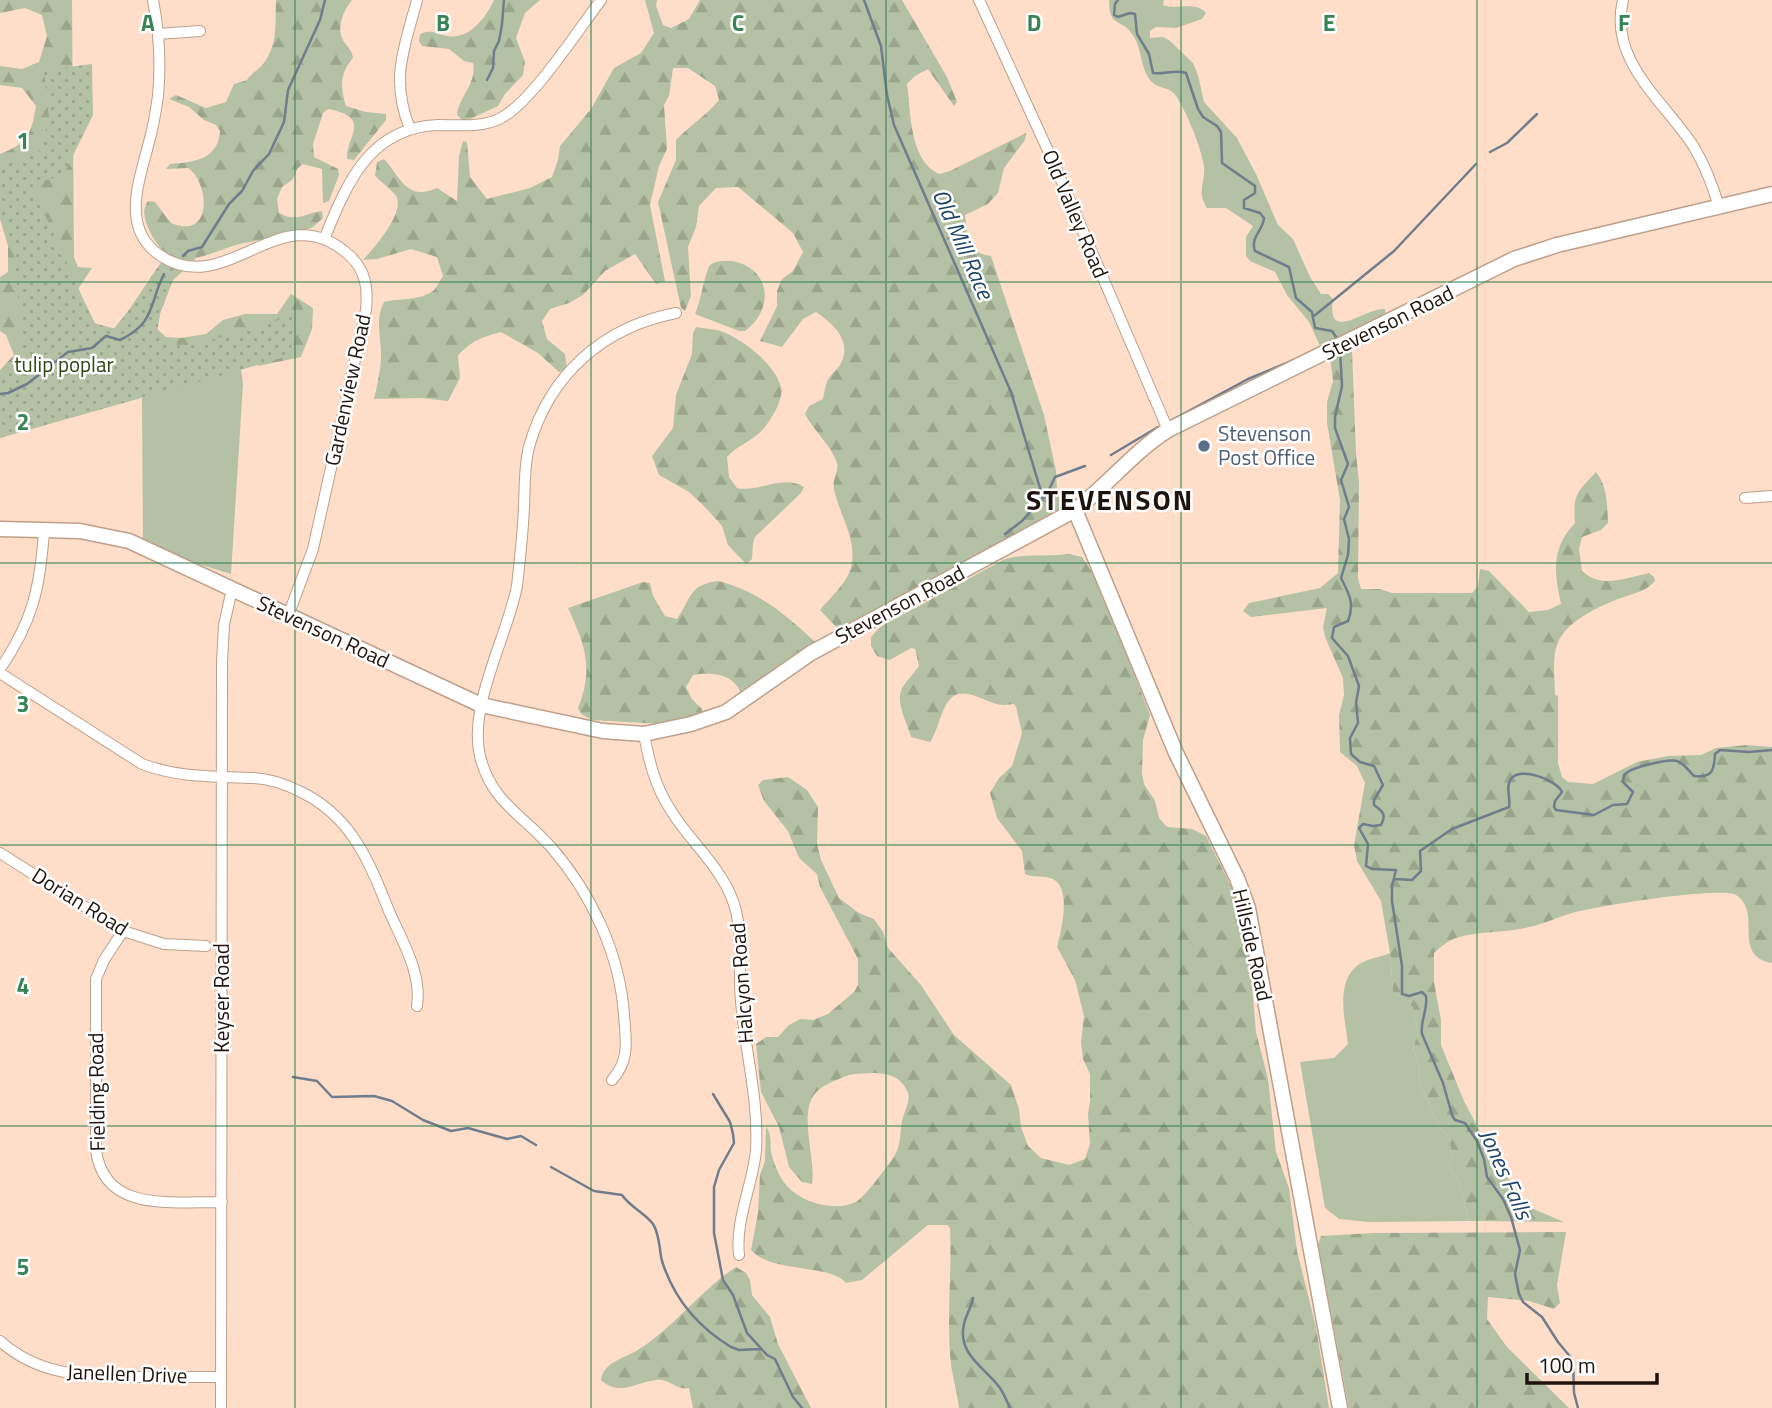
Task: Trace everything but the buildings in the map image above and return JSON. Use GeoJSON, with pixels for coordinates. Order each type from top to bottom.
{"type":"FeatureCollection","features":[{"type":"Feature","properties":{"kind":"street"},"geometry":{"type":"LineString","coordinates":[[153,0],[158,34],[158,94],[135,194],[137,225],[156,253],[173,262],[197,267],[216,265],[286,237],[325,237],[344,190],[369,155],[410,129],[485,123],[500,119],[512,111],[527,96],[601,0]]}},
{"type":"Feature","properties":{"kind":"street"},"geometry":{"type":"LineString","coordinates":[[410,129],[400,101],[399,79],[417,0]]}},
{"type":"Feature","properties":{"kind":"street","name":"Old Valley Road"},"geometry":{"type":"LineString","coordinates":[[979,0],[1056,168],[1168,430]]}},
{"type":"Feature","properties":{"kind":"street"},"geometry":{"type":"LineString","coordinates":[[1623,0],[1623,34],[1634,68],[1654,98],[1695,148],[1712,184],[1719,207]]}},
{"type":"Feature","properties":{"kind":"street"},"geometry":{"type":"LineString","coordinates":[[158,34],[200,31]]}},
{"type":"Feature","properties":{"kind":"street","name":"Stevenson Road"},"geometry":{"type":"LineString","coordinates":[[0,529],[80,531],[129,541],[481,705],[603,731],[644,734],[681,727],[726,712],[811,653],[1075,510],[1141,450],[1168,430],[1514,259],[1537,251],[1772,194]]}},
{"type":"Feature","properties":{"kind":"street","name":"Gardenview Road"},"geometry":{"type":"LineString","coordinates":[[288,616],[313,549],[367,297],[365,277],[361,269],[346,252],[325,237]]}},
{"type":"Feature","properties":{"kind":"street"},"geometry":{"type":"LineString","coordinates":[[612,1080],[622,1069],[626,1056],[626,1039],[620,988],[608,943],[574,876],[550,846],[502,802],[489,783],[479,753],[478,732],[481,705],[513,606],[520,560],[525,471],[529,448],[547,403],[562,379],[596,346],[634,324],[676,313]]}},
{"type":"Feature","properties":{"kind":"street"},"geometry":{"type":"LineString","coordinates":[[1745,498],[1772,496]]}},
{"type":"Feature","properties":{"kind":"street","name":"Hillside Road"},"geometry":{"type":"LineString","coordinates":[[1075,510],[1176,753],[1237,878],[1248,908],[1340,1408]]}},
{"type":"Feature","properties":{"kind":"street"},"geometry":{"type":"LineString","coordinates":[[44,531],[42,566],[34,606],[15,647],[0,671],[142,764],[186,776],[255,778],[291,787],[321,803],[342,820],[367,858],[415,973],[418,984],[417,1006]]}},
{"type":"Feature","properties":{"kind":"street","name":"Keyser Road"},"geometry":{"type":"LineString","coordinates":[[221,1408],[223,641],[226,609],[232,589]]}},
{"type":"Feature","properties":{"kind":"street","name":"Halcyon Road"},"geometry":{"type":"LineString","coordinates":[[644,734],[657,785],[683,828],[722,878],[736,911],[741,1004],[756,1131],[754,1163],[739,1235],[739,1255]]}},
{"type":"Feature","properties":{"kind":"street","name":"Dorian Road"},"geometry":{"type":"LineString","coordinates":[[0,853],[123,931],[164,944],[206,946]]}},
{"type":"Feature","properties":{"kind":"street","name":"Fielding Road"},"geometry":{"type":"LineString","coordinates":[[123,931],[104,960],[96,979],[96,1150],[99,1167],[113,1187],[135,1199],[222,1202]]}},
{"type":"Feature","properties":{"kind":"street","name":"Janellen Drive"},"geometry":{"type":"LineString","coordinates":[[0,1341],[33,1363],[75,1375],[221,1377]]}},
{"type":"Feature","properties":{"kind":"green space","name":"tulip poplar"},"geometry":{"type":"Polygon","coordinates":[[[0,0],[72,0],[74,257],[78,267],[92,268],[78,289],[97,327],[112,331],[157,268],[166,281],[157,329],[166,337],[181,338],[206,334],[223,320],[245,314],[277,314],[291,294],[313,308],[312,329],[301,357],[258,366],[258,345],[0,416],[0,370],[14,355],[6,335],[0,331],[0,277],[8,272],[8,246],[0,219],[0,154],[17,146],[27,137],[36,106],[22,88],[0,85],[0,66],[22,69],[39,62],[47,36],[42,15],[25,8],[0,13],[0,0]]]}},
{"type":"Feature","properties":{"kind":"green space"},"geometry":{"type":"Polygon","coordinates":[[[276,0],[352,0],[344,13],[340,28],[342,38],[353,58],[342,80],[346,106],[386,114],[386,120],[354,160],[347,159],[347,151],[354,123],[342,113],[328,109],[323,113],[313,144],[314,157],[338,169],[339,175],[329,201],[323,203],[322,169],[303,164],[292,180],[282,187],[277,199],[279,213],[285,216],[296,217],[322,211],[323,218],[313,227],[288,235],[244,243],[205,256],[181,259],[170,255],[159,247],[150,232],[144,216],[146,205],[148,201],[155,202],[171,223],[185,226],[195,224],[204,207],[200,185],[195,175],[188,168],[166,169],[170,164],[196,160],[210,154],[215,148],[220,131],[216,125],[204,120],[189,107],[169,99],[176,95],[206,108],[226,102],[234,84],[247,80],[270,53],[275,31],[276,0]]]}},
{"type":"Feature","properties":{"kind":"green space"},"geometry":{"type":"Polygon","coordinates":[[[494,0],[540,0],[525,13],[516,38],[525,62],[523,75],[498,106],[468,120],[462,120],[457,115],[458,108],[470,84],[473,63],[464,61],[449,49],[422,46],[419,41],[420,34],[431,32],[455,36],[470,31],[482,20],[494,0]]]}},
{"type":"Feature","properties":{"kind":"green space"},"geometry":{"type":"Polygon","coordinates":[[[645,0],[657,0],[656,6],[663,25],[671,28],[689,19],[700,0],[902,0],[947,77],[957,102],[954,106],[928,69],[907,84],[913,134],[922,158],[929,167],[939,174],[950,171],[1026,133],[1025,140],[1004,168],[998,193],[988,204],[965,215],[969,243],[976,251],[991,256],[1044,415],[1056,471],[1057,491],[1064,504],[1064,511],[839,630],[820,610],[849,573],[852,547],[834,489],[837,463],[805,414],[809,406],[823,399],[828,380],[843,357],[843,342],[835,328],[816,312],[803,319],[782,347],[760,341],[777,306],[777,291],[782,279],[793,271],[803,252],[793,233],[738,187],[716,188],[699,206],[696,227],[688,247],[691,296],[685,311],[681,308],[658,202],[676,160],[676,140],[719,100],[715,86],[688,68],[673,68],[669,96],[664,105],[667,149],[659,166],[650,205],[665,281],[656,284],[635,254],[605,271],[583,295],[550,309],[542,321],[547,339],[565,354],[567,369],[559,372],[538,353],[501,332],[477,340],[458,356],[460,378],[448,401],[422,398],[374,399],[381,359],[379,316],[384,302],[429,294],[443,276],[437,257],[411,249],[377,259],[363,260],[387,230],[398,203],[394,193],[375,176],[377,162],[384,159],[411,189],[418,192],[437,188],[457,201],[459,156],[463,141],[467,142],[470,177],[487,199],[530,188],[552,177],[560,146],[591,109],[614,68],[641,53],[654,33],[645,0]]]}},
{"type":"Feature","properties":{"kind":"green space"},"geometry":{"type":"Polygon","coordinates":[[[1109,0],[1164,0],[1163,5],[1168,7],[1191,6],[1206,13],[1202,19],[1176,28],[1156,27],[1150,31],[1150,38],[1163,37],[1169,40],[1193,63],[1204,102],[1237,138],[1278,225],[1293,239],[1321,294],[1328,294],[1333,299],[1332,313],[1335,320],[1341,322],[1385,309],[1386,316],[1322,350],[1309,322],[1287,295],[1275,272],[1250,261],[1246,256],[1246,237],[1253,226],[1226,208],[1207,208],[1202,197],[1204,166],[1186,115],[1175,95],[1148,78],[1134,37],[1111,15],[1109,0]]]}},
{"type":"Feature","properties":{"kind":"green space","name":"tulip poplar"},"geometry":{"type":"Polygon","coordinates":[[[92,64],[93,115],[63,176],[33,183],[94,323],[116,329],[171,248],[196,259],[173,280],[160,314],[157,332],[184,348],[253,329],[292,314],[295,342],[282,358],[0,438],[0,374],[21,356],[21,329],[13,242],[0,219],[0,162],[39,152],[49,119],[44,70],[92,64]]]}},
{"type":"Feature","properties":{"kind":"green space"},"geometry":{"type":"Polygon","coordinates":[[[732,261],[755,272],[764,290],[761,312],[745,331],[695,314],[710,265],[732,261]]]}},
{"type":"Feature","properties":{"kind":"green space"},"geometry":{"type":"Polygon","coordinates":[[[696,327],[724,332],[744,343],[767,363],[781,387],[779,403],[765,427],[727,457],[729,477],[737,488],[787,482],[804,487],[755,537],[752,559],[746,564],[728,545],[722,526],[705,507],[689,492],[659,475],[652,456],[673,428],[676,395],[692,354],[696,327]]]}},
{"type":"Feature","properties":{"kind":"green space"},"geometry":{"type":"Polygon","coordinates":[[[1352,350],[1359,483],[1358,578],[1361,589],[1380,589],[1392,593],[1472,593],[1478,586],[1480,569],[1489,571],[1529,612],[1548,610],[1561,604],[1556,571],[1558,551],[1567,532],[1575,523],[1578,494],[1596,472],[1605,490],[1608,523],[1601,530],[1582,537],[1579,549],[1582,571],[1598,580],[1606,581],[1649,573],[1655,581],[1644,590],[1584,615],[1561,636],[1554,663],[1555,695],[1558,696],[1558,763],[1562,777],[1568,782],[1593,784],[1637,762],[1668,756],[1701,755],[1716,748],[1746,745],[1772,747],[1772,963],[1760,959],[1753,952],[1744,903],[1736,895],[1726,893],[1659,898],[1589,909],[1532,927],[1456,938],[1434,953],[1434,982],[1441,1020],[1441,1045],[1464,1101],[1495,1160],[1529,1207],[1564,1222],[1469,1221],[1459,1182],[1449,1167],[1452,1156],[1449,1138],[1437,1122],[1420,1082],[1419,1066],[1413,1048],[1418,1032],[1413,1007],[1393,991],[1381,901],[1357,861],[1354,845],[1365,783],[1357,766],[1340,752],[1339,715],[1344,695],[1343,678],[1325,637],[1323,627],[1327,608],[1251,617],[1243,611],[1249,603],[1320,588],[1338,573],[1340,500],[1327,423],[1327,402],[1333,381],[1330,357],[1352,350]]]}},
{"type":"Feature","properties":{"kind":"green space"},"geometry":{"type":"Polygon","coordinates":[[[240,362],[243,384],[231,574],[143,547],[142,398],[240,362]]]}},
{"type":"Feature","properties":{"kind":"green space"},"geometry":{"type":"Polygon","coordinates":[[[1069,554],[1082,557],[1098,581],[1150,715],[1143,740],[1142,773],[1144,784],[1155,801],[1159,818],[1167,827],[1192,829],[1206,836],[1234,892],[1250,962],[1256,1032],[1268,1079],[1276,1152],[1289,1188],[1297,1251],[1316,1327],[1329,1408],[959,1408],[950,1354],[950,1228],[947,1225],[928,1225],[862,1280],[846,1283],[827,1273],[772,1262],[751,1250],[758,1213],[760,1175],[765,1161],[766,1127],[779,1174],[793,1192],[819,1204],[848,1205],[865,1194],[896,1153],[909,1098],[901,1082],[893,1076],[883,1074],[849,1075],[824,1086],[814,1095],[808,1114],[812,1184],[802,1182],[789,1167],[779,1127],[761,1092],[756,1044],[766,1037],[778,1037],[789,1025],[800,1019],[813,1020],[828,1014],[854,992],[858,985],[858,959],[820,887],[817,874],[799,858],[788,831],[764,801],[758,785],[763,780],[788,777],[807,790],[818,807],[817,844],[821,860],[839,898],[859,913],[874,919],[883,932],[888,948],[921,985],[954,1035],[1011,1085],[1028,1146],[1041,1158],[1069,1165],[1085,1159],[1090,1144],[1090,1074],[1083,1059],[1081,1042],[1084,1016],[1075,980],[1057,947],[1064,911],[1062,892],[1053,879],[1025,874],[1022,851],[997,818],[990,793],[999,778],[1012,766],[1022,733],[1016,707],[1014,704],[996,704],[973,695],[958,694],[946,705],[930,742],[911,737],[902,712],[900,694],[919,666],[915,649],[911,648],[890,660],[877,656],[871,646],[871,637],[880,627],[1003,560],[1069,554]]]}},
{"type":"Feature","properties":{"kind":"green space"},"geometry":{"type":"Polygon","coordinates":[[[718,581],[758,597],[770,605],[815,642],[812,648],[737,697],[740,691],[732,680],[726,677],[713,674],[693,675],[686,687],[692,699],[702,709],[702,715],[661,724],[592,720],[581,714],[578,708],[586,681],[585,657],[568,608],[643,582],[650,583],[653,596],[665,616],[677,619],[696,589],[718,581]]]}},
{"type":"Feature","properties":{"kind":"green space"},"geometry":{"type":"Polygon","coordinates":[[[1390,953],[1393,991],[1413,1006],[1418,1032],[1413,1048],[1419,1066],[1420,1082],[1437,1122],[1449,1138],[1452,1156],[1449,1167],[1459,1182],[1469,1221],[1369,1222],[1339,1219],[1325,1208],[1300,1062],[1334,1058],[1348,1044],[1343,1002],[1346,981],[1358,965],[1390,953]]]}},
{"type":"Feature","properties":{"kind":"green space"},"geometry":{"type":"Polygon","coordinates":[[[1566,1232],[1557,1285],[1560,1303],[1554,1309],[1529,1301],[1488,1297],[1487,1319],[1507,1347],[1569,1408],[1349,1408],[1318,1244],[1321,1236],[1373,1233],[1566,1232]]]}},
{"type":"Feature","properties":{"kind":"green space"},"geometry":{"type":"Polygon","coordinates":[[[736,1267],[746,1273],[752,1295],[770,1317],[778,1344],[811,1408],[693,1408],[689,1388],[681,1388],[661,1380],[621,1388],[601,1380],[606,1368],[654,1339],[711,1286],[736,1267]]]}},
{"type":"Feature","properties":{"kind":"waterway"},"geometry":{"type":"LineString","coordinates":[[183,256],[188,251],[202,247],[229,204],[269,154],[284,122],[288,90],[320,20],[325,0]]}},
{"type":"Feature","properties":{"kind":"waterway"},"geometry":{"type":"LineString","coordinates":[[487,80],[493,68],[494,51],[499,41],[504,0]]}},
{"type":"Feature","properties":{"kind":"waterway","name":"Old Mill Race"},"geometry":{"type":"LineString","coordinates":[[864,0],[881,46],[894,125],[1011,392],[1043,498]]}},
{"type":"Feature","properties":{"kind":"waterway","name":"Jones Falls"},"geometry":{"type":"LineString","coordinates":[[1118,0],[1114,15],[1118,17],[1135,14],[1137,34],[1149,54],[1153,73],[1186,73],[1198,109],[1203,117],[1221,132],[1222,163],[1255,186],[1255,193],[1244,200],[1244,208],[1260,213],[1264,218],[1255,238],[1255,251],[1289,267],[1296,298],[1312,312],[1315,328],[1332,331],[1338,340]]}},
{"type":"Feature","properties":{"kind":"waterway"},"geometry":{"type":"LineString","coordinates":[[1490,152],[1507,143],[1537,114]]}},
{"type":"Feature","properties":{"kind":"waterway"},"geometry":{"type":"LineString","coordinates":[[1314,316],[1394,251],[1476,164]]}},
{"type":"Feature","properties":{"kind":"waterway"},"geometry":{"type":"LineString","coordinates":[[0,394],[27,384],[68,352],[92,348],[106,336],[120,340],[132,333],[140,327],[150,312],[164,274]]}},
{"type":"Feature","properties":{"kind":"waterway","name":"Jones Falls"},"geometry":{"type":"LineString","coordinates":[[1340,350],[1342,386],[1335,428],[1348,464],[1341,480],[1349,507],[1344,519],[1349,539],[1348,555],[1341,578],[1349,594],[1351,609],[1348,621],[1334,627],[1332,638],[1348,656],[1359,686],[1356,703],[1358,723],[1350,738],[1351,754],[1360,762],[1374,766],[1383,785],[1374,800],[1374,805],[1384,815],[1381,825],[1363,824],[1359,828],[1368,844],[1366,866],[1372,869],[1396,870],[1392,901],[1402,966],[1402,994],[1409,996],[1422,992],[1426,996],[1422,1034],[1443,1083],[1452,1115],[1455,1120],[1465,1123],[1477,1141],[1487,1177],[1503,1199],[1511,1217],[1520,1250],[1515,1274],[1519,1294],[1523,1302],[1542,1317],[1573,1360],[1574,1393],[1578,1408]]}},
{"type":"Feature","properties":{"kind":"waterway"},"geometry":{"type":"LineString","coordinates":[[1172,420],[1248,379],[1294,360]]}},
{"type":"Feature","properties":{"kind":"waterway"},"geometry":{"type":"LineString","coordinates":[[1111,455],[1158,427]]}},
{"type":"Feature","properties":{"kind":"waterway","name":"Old Mill Race"},"geometry":{"type":"LineString","coordinates":[[1005,534],[1022,521],[1047,494],[1055,477],[1085,466]]}},
{"type":"Feature","properties":{"kind":"waterway"},"geometry":{"type":"LineString","coordinates":[[1395,879],[1412,880],[1421,871],[1420,851],[1452,829],[1509,807],[1508,785],[1516,775],[1538,776],[1559,787],[1562,792],[1555,801],[1556,810],[1594,815],[1613,805],[1627,804],[1633,792],[1623,782],[1624,775],[1634,769],[1658,762],[1677,761],[1694,776],[1705,776],[1711,772],[1715,754],[1720,750],[1772,750]]}},
{"type":"Feature","properties":{"kind":"waterway"},"geometry":{"type":"LineString","coordinates":[[293,1077],[317,1081],[332,1097],[374,1096],[392,1101],[423,1120],[451,1131],[468,1128],[507,1139],[521,1136],[536,1145]]}},
{"type":"Feature","properties":{"kind":"waterway"},"geometry":{"type":"LineString","coordinates":[[713,1094],[730,1122],[734,1143],[719,1170],[714,1187],[714,1233],[723,1280],[733,1295],[747,1333],[767,1355],[775,1359],[793,1397],[802,1408]]}},
{"type":"Feature","properties":{"kind":"waterway"},"geometry":{"type":"LineString","coordinates":[[551,1167],[594,1191],[622,1195],[653,1224],[662,1261],[673,1288],[698,1321],[731,1347],[739,1350],[761,1349]]}},
{"type":"Feature","properties":{"kind":"waterway"},"geometry":{"type":"LineString","coordinates":[[973,1298],[964,1324],[965,1344],[974,1360],[1000,1388],[1010,1408]]}},
{"type":"Feature","properties":{"kind":"place","name":"Stevenson Post Office"},"geometry":{"type":"Point","coordinates":[1204,446]}},
{"type":"Feature","properties":{"kind":"district","name":"STEVENSON"},"geometry":{"type":"Point","coordinates":[1110,500]}}]}
